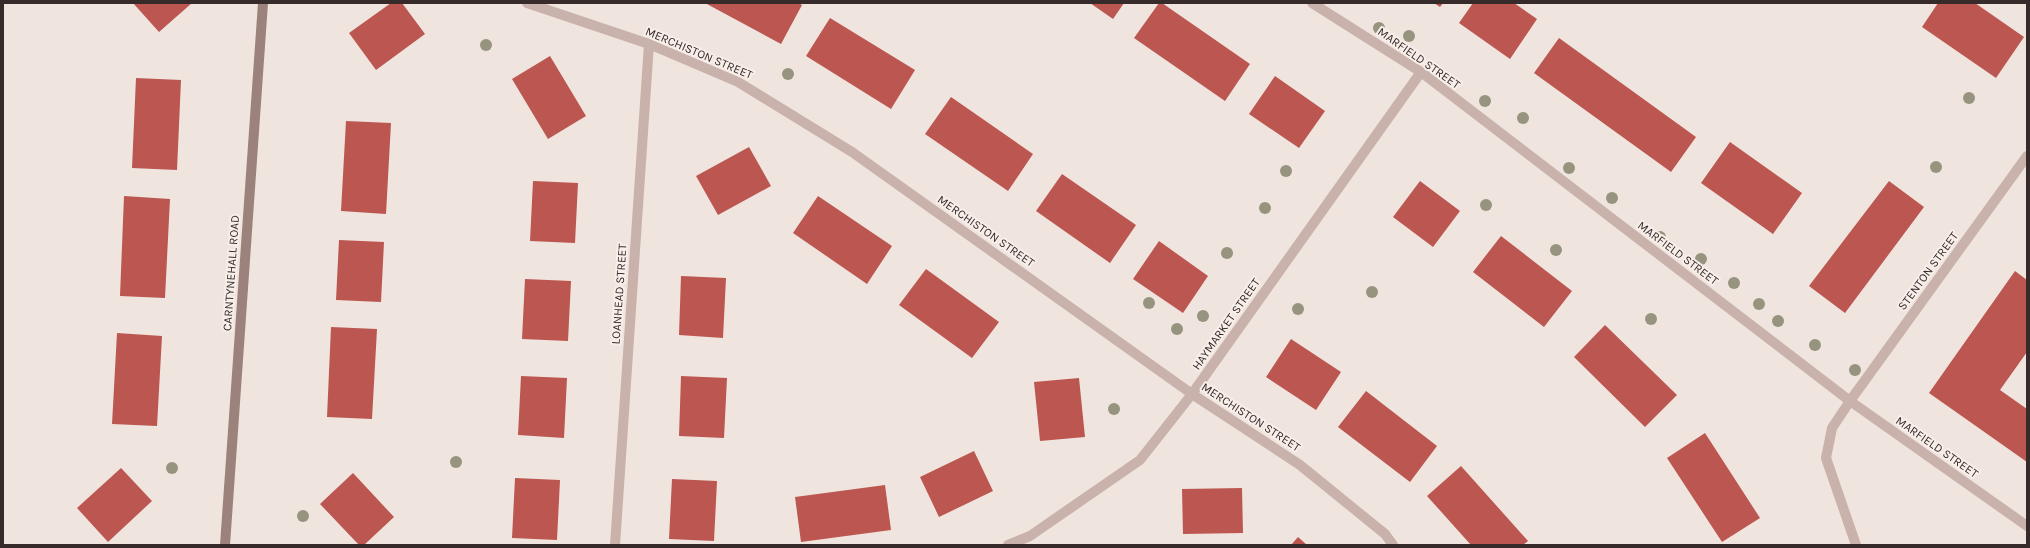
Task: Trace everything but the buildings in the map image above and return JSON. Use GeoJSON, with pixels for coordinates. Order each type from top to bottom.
{"type":"FeatureCollection","features":[{"type":"Feature","properties":{"kind":"street","name":"CARNTYNEHALL ROAD"},"geometry":{"type":"LineString","coordinates":[[225,545],[263,3]]}},
{"type":"Feature","properties":{"kind":"street","name":"MERCHISTON STREET"},"geometry":{"type":"LineString","coordinates":[[527,3],[649,44],[738,82],[852,152],[1192,394],[1300,465],[1385,534],[1393,545]]}},
{"type":"Feature","properties":{"kind":"street","name":"MARFIELD STREET"},"geometry":{"type":"LineString","coordinates":[[1312,3],[1421,72],[1850,400],[2027,526]]}},
{"type":"Feature","properties":{"kind":"street","name":"LOANHEAD STREET"},"geometry":{"type":"LineString","coordinates":[[615,545],[649,44]]}},
{"type":"Feature","properties":{"kind":"street","name":"HAYMARKET STREET"},"geometry":{"type":"LineString","coordinates":[[1008,545],[1030,536],[1140,460],[1192,394],[1421,72]]}},
{"type":"Feature","properties":{"kind":"street","name":"STENTON STREET"},"geometry":{"type":"LineString","coordinates":[[1856,545],[1826,458],[1832,428],[1850,400],[2027,156]]}}]}
